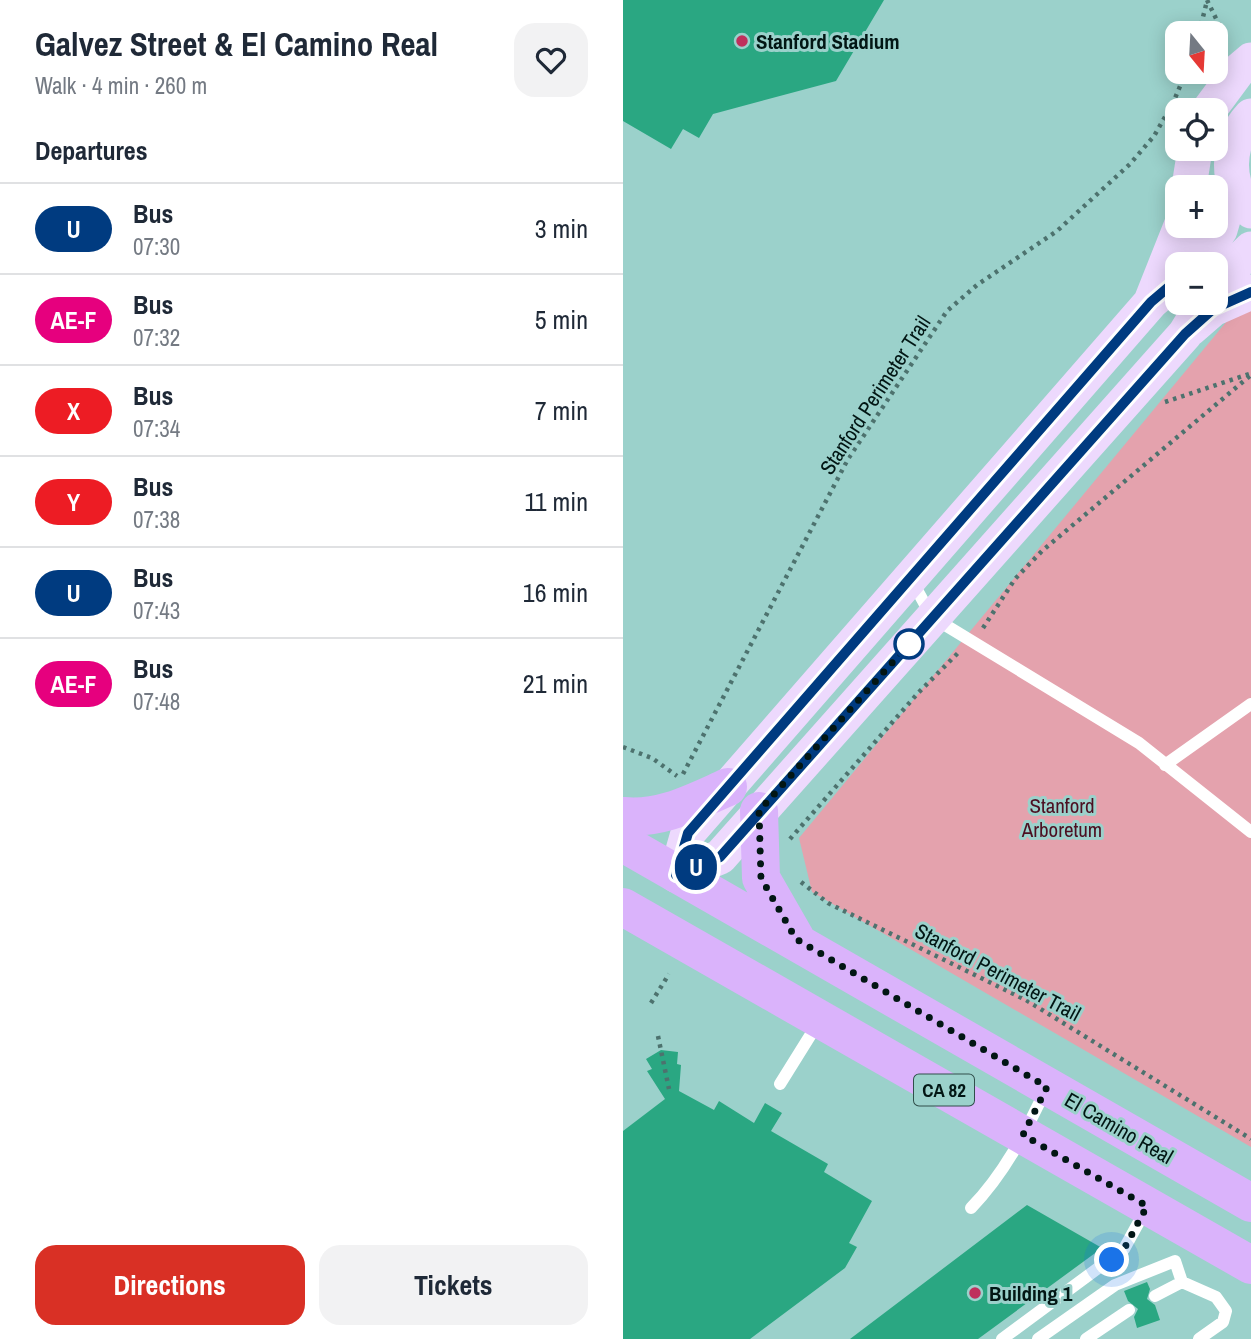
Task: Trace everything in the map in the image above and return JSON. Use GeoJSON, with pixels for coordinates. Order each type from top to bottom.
{"type":"FeatureCollection","features":[{"type":"Feature","properties":{"kind":"main road"},"geometry":{"type":"LineString","coordinates":[[1217,98],[1229,81],[1251,60]]}},
{"type":"Feature","properties":{"kind":"main road"},"geometry":{"type":"LineString","coordinates":[[1204,252],[1242,198],[1234,147],[1244,124],[1251,116]]}},
{"type":"Feature","properties":{"kind":"main road"},"geometry":{"type":"LineString","coordinates":[[1151,302],[1176,238]]}},
{"type":"Feature","properties":{"kind":"main road"},"geometry":{"type":"LineString","coordinates":[[1228,271],[1251,249]]}},
{"type":"Feature","properties":{"kind":"main road"},"geometry":{"type":"LineString","coordinates":[[676,875],[685,838],[1151,302],[1165,290]]}},
{"type":"Feature","properties":{"kind":"main road"},"geometry":{"type":"LineString","coordinates":[[628,916],[676,875],[720,857],[1185,334],[1213,309],[1251,292]]}},
{"type":"Feature","properties":{"kind":"main road"},"geometry":{"type":"LineString","coordinates":[[1185,334],[1197,315]]}},
{"type":"Feature","properties":{"kind":"main road"},"geometry":{"type":"LineString","coordinates":[[623,816],[643,817],[669,812],[728,787]]}},
{"type":"Feature","properties":{"kind":"main road"},"geometry":{"type":"LineString","coordinates":[[759,811],[761,878],[796,939]]}},
{"type":"Feature","properties":{"kind":"main road","name":"El Camino Real"},"geometry":{"type":"LineString","coordinates":[[623,842],[676,875],[796,939],[1251,1203]]}},
{"type":"Feature","properties":{"kind":"main road","name":"CA 82"},"geometry":{"type":"LineString","coordinates":[[628,916],[820,1019],[1251,1265]]}},
{"type":"Feature","properties":{"kind":"lane"},"geometry":{"type":"LineString","coordinates":[[910,578],[932,617],[1139,743],[1251,832]]}},
{"type":"Feature","properties":{"kind":"lane"},"geometry":{"type":"LineString","coordinates":[[1165,765],[1251,704]]}},
{"type":"Feature","properties":{"kind":"lane"},"geometry":{"type":"LineString","coordinates":[[780,1084],[820,1019]]}},
{"type":"Feature","properties":{"kind":"lane"},"geometry":{"type":"LineString","coordinates":[[971,1208],[989,1190],[1023,1135],[1047,1087]]}},
{"type":"Feature","properties":{"kind":"lane"},"geometry":{"type":"LineString","coordinates":[[1002,1339],[1124,1249],[1147,1206]]}},
{"type":"Feature","properties":{"kind":"lane"},"geometry":{"type":"LineString","coordinates":[[1038,1339],[1115,1285],[1175,1261],[1182,1282],[1216,1297],[1226,1311],[1223,1322],[1199,1339]]}},
{"type":"Feature","properties":{"kind":"lane"},"geometry":{"type":"LineString","coordinates":[[1155,1296],[1182,1282]]}},
{"type":"Feature","properties":{"kind":"lane"},"geometry":{"type":"LineString","coordinates":[[1086,1339],[1129,1310]]}},
{"type":"Feature","properties":{"kind":"path"},"geometry":{"type":"LineString","coordinates":[[1202,21],[1207,0]]}},
{"type":"Feature","properties":{"kind":"path"},"geometry":{"type":"LineString","coordinates":[[1207,0],[1217,21]]}},
{"type":"Feature","properties":{"kind":"path","name":"Stanford Perimeter Trail"},"geometry":{"type":"LineString","coordinates":[[623,747],[652,758],[680,779],[848,459],[947,311],[977,285],[1057,231],[1130,164],[1154,136],[1181,84]]}},
{"type":"Feature","properties":{"kind":"path"},"geometry":{"type":"LineString","coordinates":[[1156,405],[1251,374]]}},
{"type":"Feature","properties":{"kind":"path"},"geometry":{"type":"LineString","coordinates":[[787,842],[918,693],[971,641],[996,612],[1015,579],[1042,551],[1251,374]]}},
{"type":"Feature","properties":{"kind":"path","name":"Stanford Perimeter Trail"},"geometry":{"type":"LineString","coordinates":[[796,875],[804,886],[828,903],[1026,1000],[1251,1139]]}},
{"type":"Feature","properties":{"kind":"path"},"geometry":{"type":"LineString","coordinates":[[652,1003],[669,974]]}},
{"type":"Feature","properties":{"kind":"path"},"geometry":{"type":"LineString","coordinates":[[658,1037],[669,1088]]}},
{"type":"Feature","properties":{"kind":"green space","name":"Stanford Arboretum"},"geometry":{"type":"Polygon","coordinates":[[[1251,292],[1251,1147],[812,892],[799,838],[1251,292]]]}},
{"type":"Feature","properties":{"kind":"building","name":"Stanford Stadium"},"geometry":{"type":"Polygon","coordinates":[[[623,0],[884,0],[836,81],[713,114],[699,138],[683,129],[671,149],[623,121],[623,0]]]}},
{"type":"Feature","properties":{"kind":"building"},"geometry":{"type":"Polygon","coordinates":[[[661,1050],[678,1052],[677,1064],[681,1065],[679,1091],[714,1110],[719,1101],[754,1123],[765,1103],[782,1113],[771,1131],[828,1164],[824,1172],[872,1201],[849,1243],[857,1247],[845,1268],[750,1339],[623,1339],[623,1131],[665,1099],[647,1071],[652,1069],[646,1059],[661,1050]]]}},
{"type":"Feature","properties":{"kind":"building","name":"Building 1"},"geometry":{"type":"Polygon","coordinates":[[[1027,1205],[1102,1248],[978,1339],[850,1339],[1027,1205]]]}},
{"type":"Feature","properties":{"kind":"building"},"geometry":{"type":"Polygon","coordinates":[[[1147,1282],[1150,1289],[1147,1299],[1155,1305],[1160,1320],[1137,1328],[1134,1317],[1138,1309],[1128,1301],[1124,1291],[1147,1282]]]}},
{"type":"Feature","properties":{"kind":"bus line","name":"U"},"geometry":{"type":"LineString","coordinates":[[1165,290],[1151,302],[688,833],[676,875],[720,857],[1048,486],[1185,334],[1206,315]]}},
{"type":"Feature","properties":{"kind":"bus line","name":"U"},"geometry":{"type":"LineString","coordinates":[[1228,302],[1251,292]]}},
{"type":"Feature","properties":{"kind":"place","name":"Stanford Stadium"},"geometry":{"type":"Point","coordinates":[742,41]}},
{"type":"Feature","properties":{"kind":"place","name":"Building 1"},"geometry":{"type":"Point","coordinates":[975,1293]}},
{"type":"Feature","properties":{"kind":"route"},"geometry":{"type":"LineString","coordinates":[[909,644],[759,811],[758,858],[761,878],[775,907],[796,939],[1047,1087],[1023,1135],[1147,1206],[1124,1249],[1112,1260]]}}]}
